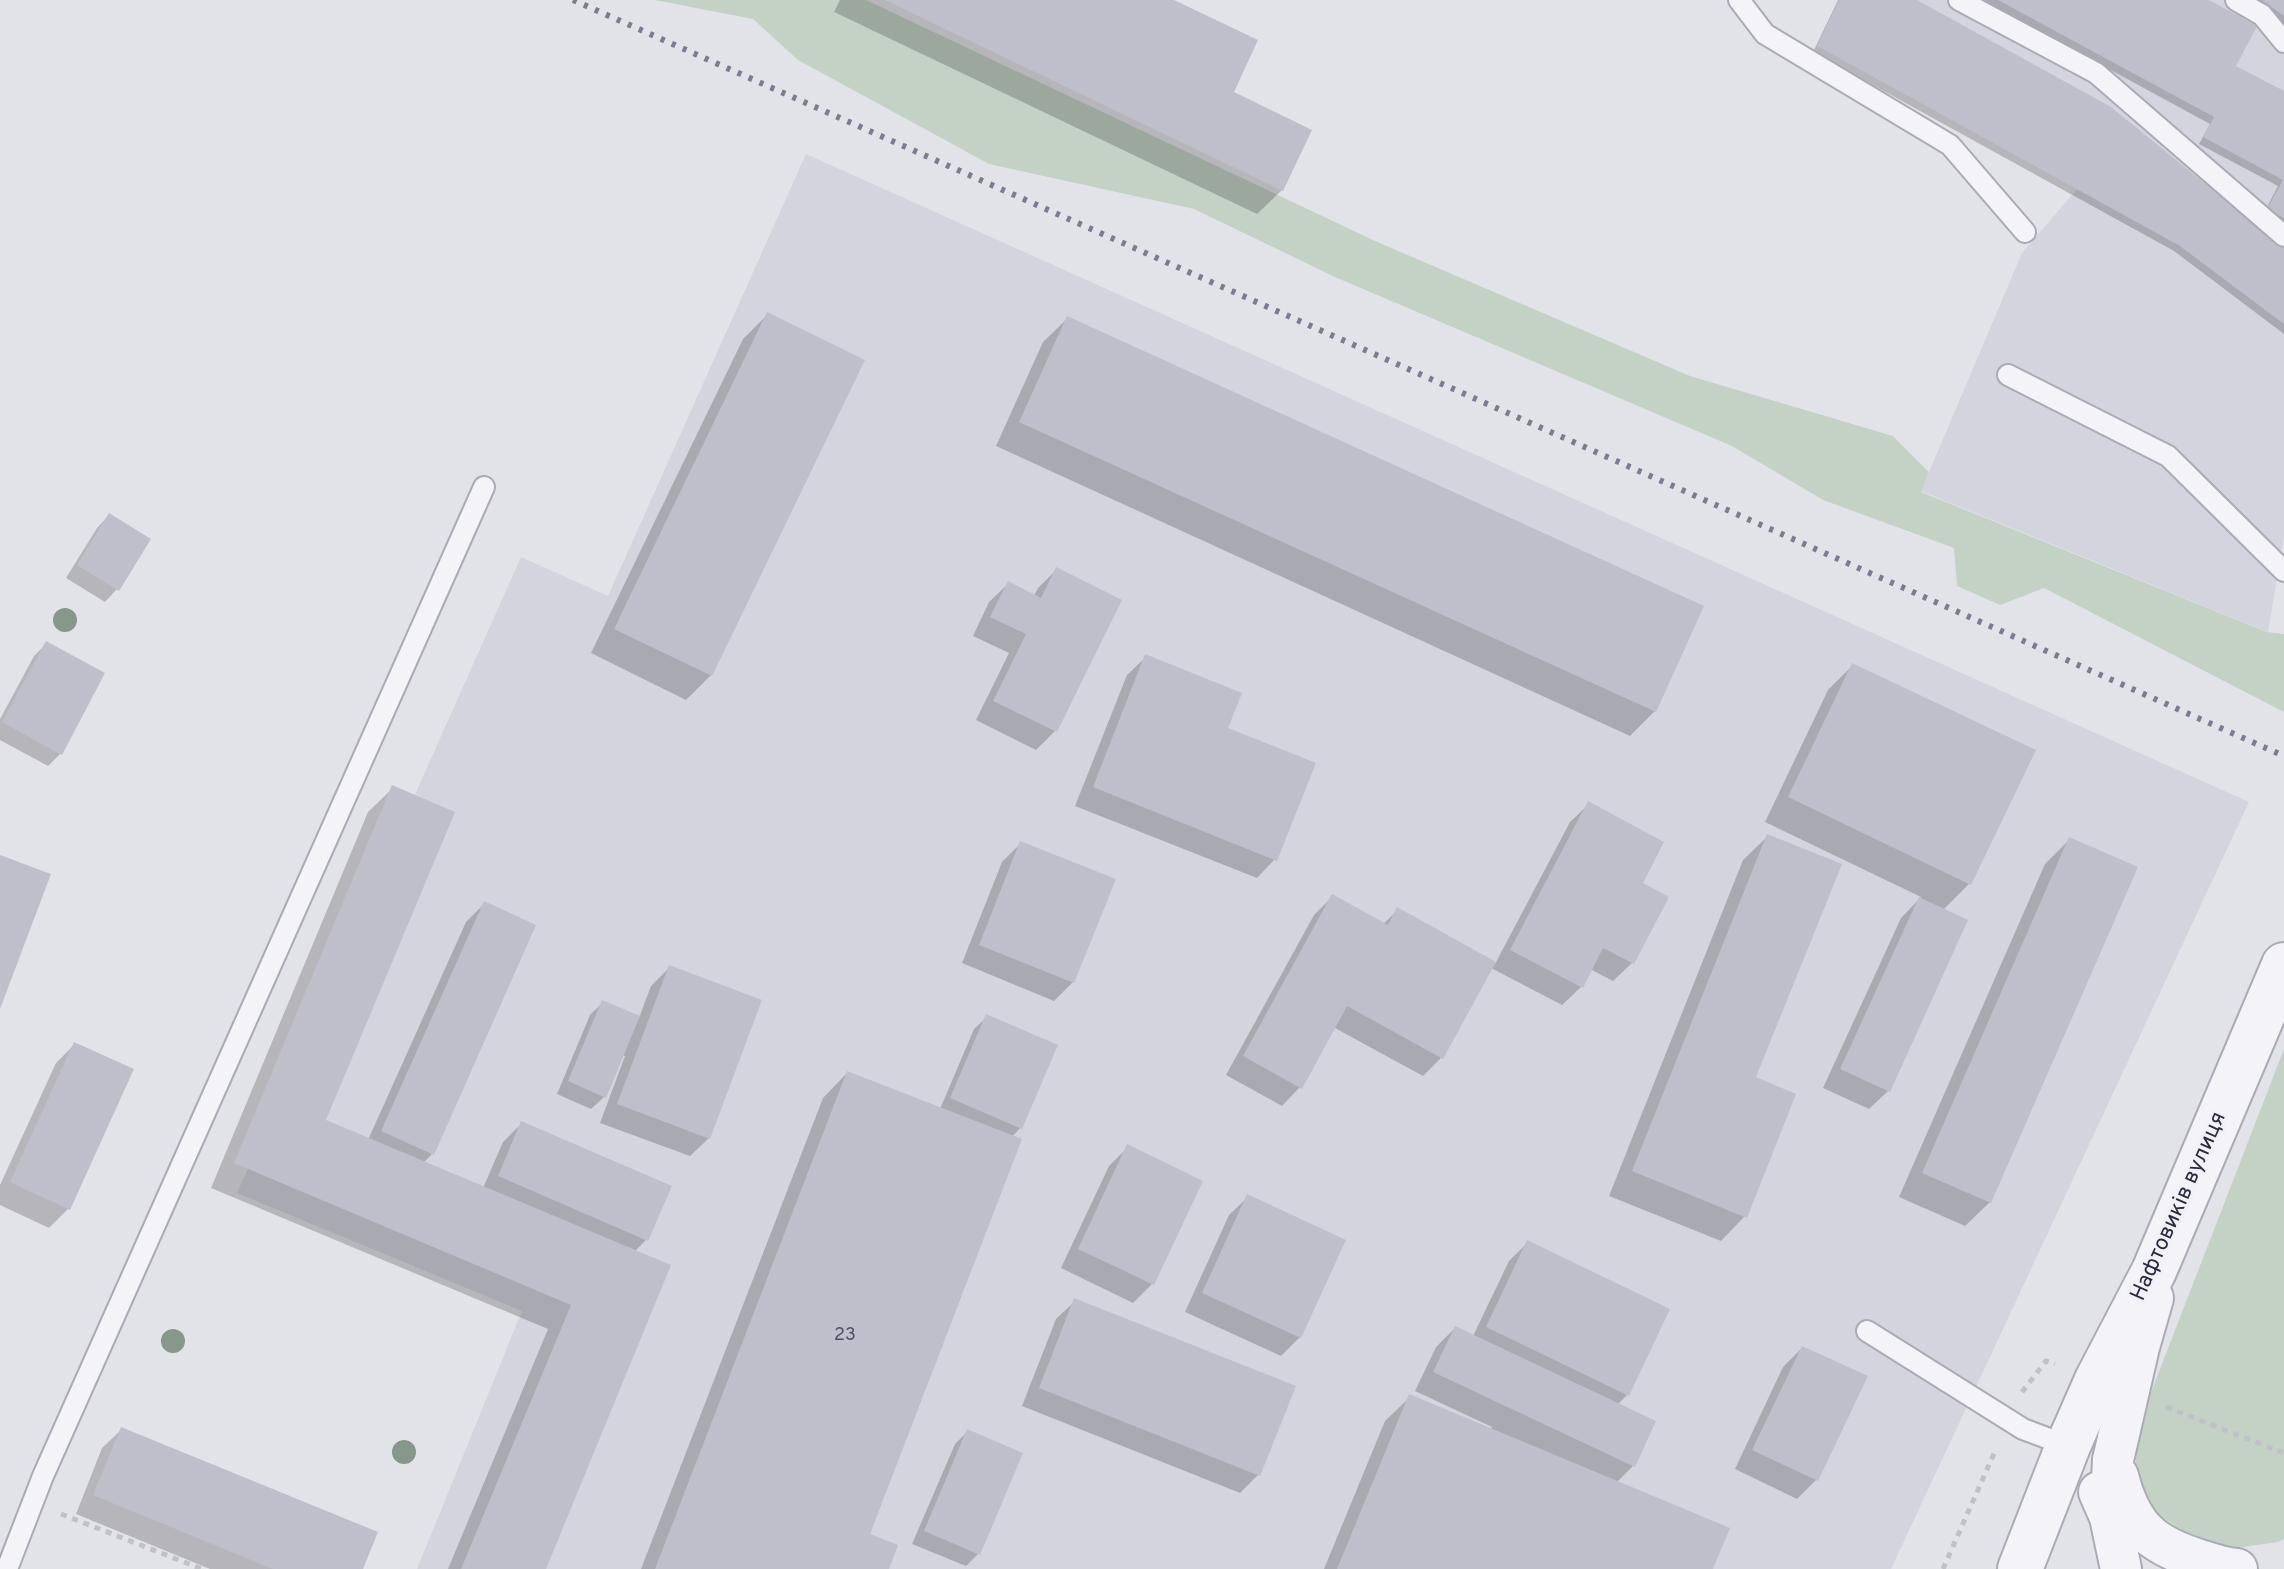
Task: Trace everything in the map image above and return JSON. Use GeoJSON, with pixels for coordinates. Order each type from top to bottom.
{"type":"FeatureCollection","features":[{"type":"Feature","properties":{"kind":"street","name":"Нафтовиків вулиця"},"geometry":{"type":"LineString","coordinates":[[2020,1569],[2068,1446],[2097,1380],[2154,1271],[2284,965]]}},
{"type":"Feature","properties":{"kind":"street"},"geometry":{"type":"LineString","coordinates":[[2110,1517],[2113,1460],[2139,1347],[2153,1302],[2154,1271]]}},
{"type":"Feature","properties":{"kind":"street"},"geometry":{"type":"LineString","coordinates":[[2068,1446],[2086,1468],[2110,1517],[2121,1569]]}},
{"type":"Feature","properties":{"kind":"street"},"geometry":{"type":"LineString","coordinates":[[2113,1460],[2124,1501],[2138,1524],[2163,1546],[2215,1565],[2237,1569]]}},
{"type":"Feature","properties":{"kind":"lane"},"geometry":{"type":"LineString","coordinates":[[1739,0],[1765,34],[1950,145],[2025,232]]}},
{"type":"Feature","properties":{"kind":"lane"},"geometry":{"type":"LineString","coordinates":[[1959,0],[2096,73],[2284,236]]}},
{"type":"Feature","properties":{"kind":"lane"},"geometry":{"type":"LineString","coordinates":[[2236,0],[2262,15],[2284,42]]}},
{"type":"Feature","properties":{"kind":"lane"},"geometry":{"type":"LineString","coordinates":[[2008,375],[2168,456],[2284,571]]}},
{"type":"Feature","properties":{"kind":"lane"},"geometry":{"type":"LineString","coordinates":[[7,1569],[33,1503],[484,487]]}},
{"type":"Feature","properties":{"kind":"lane"},"geometry":{"type":"LineString","coordinates":[[1867,1331],[2009,1421],[2068,1446]]}},
{"type":"Feature","properties":{"kind":"path"},"geometry":{"type":"LineString","coordinates":[[1943,1569],[2021,1393],[2046,1361]]}},
{"type":"Feature","properties":{"kind":"path"},"geometry":{"type":"LineString","coordinates":[[33,1503],[202,1569]]}},
{"type":"Feature","properties":{"kind":"shaded area"},"geometry":{"type":"Polygon","coordinates":[[[1839,0],[2284,0],[2284,536],[2268,632],[1921,491],[2022,253],[2077,189],[1817,46],[1839,0]]]}},
{"type":"Feature","properties":{"kind":"shaded area"},"geometry":{"type":"Polygon","coordinates":[[[806,154],[2249,802],[1891,1569],[417,1569],[522,1311],[237,1193],[521,557],[608,596],[806,154]]]}},
{"type":"Feature","properties":{"kind":"green space"},"geometry":{"type":"Polygon","coordinates":[[[655,0],[866,0],[1375,241],[1690,376],[1893,436],[1929,472],[1921,492],[2267,632],[2284,634],[2284,712],[2044,588],[2000,605],[1957,586],[1954,548],[1823,500],[1732,446],[1335,277],[1194,209],[989,164],[798,60],[753,19],[655,0]]]}},
{"type":"Feature","properties":{"kind":"green space"},"geometry":{"type":"Polygon","coordinates":[[[2284,1049],[2284,1539],[2236,1548],[2192,1537],[2154,1512],[2136,1477],[2136,1431],[2284,1049]]]}},
{"type":"Feature","properties":{"kind":"building"},"geometry":{"type":"Polygon","coordinates":[[[885,0],[1174,0],[1258,40],[1234,92],[1312,130],[1283,191],[885,0]]]}},
{"type":"Feature","properties":{"kind":"building"},"geometry":{"type":"Polygon","coordinates":[[[1839,0],[1917,0],[2111,107],[2284,248],[2284,324],[2180,246],[1817,46],[1839,0]]]}},
{"type":"Feature","properties":{"kind":"building"},"geometry":{"type":"Polygon","coordinates":[[[1998,0],[2209,0],[2257,26],[2236,66],[2284,91],[2284,218],[2267,209],[2283,180],[2203,137],[2214,117],[1998,0]]]}},
{"type":"Feature","properties":{"kind":"building"},"geometry":{"type":"Polygon","coordinates":[[[2262,0],[2284,0],[2284,16],[2262,0]]]}},
{"type":"Feature","properties":{"kind":"building"},"geometry":{"type":"Polygon","coordinates":[[[767,312],[865,360],[712,676],[614,629],[767,312]]]}},
{"type":"Feature","properties":{"kind":"building"},"geometry":{"type":"Polygon","coordinates":[[[1067,316],[1704,606],[1656,712],[1019,422],[1067,316]]]}},
{"type":"Feature","properties":{"kind":"building"},"geometry":{"type":"Polygon","coordinates":[[[109,513],[151,539],[119,591],[77,565],[109,513]]]}},
{"type":"Feature","properties":{"kind":"building"},"geometry":{"type":"Polygon","coordinates":[[[1056,567],[1122,600],[1057,732],[993,701],[1026,634],[990,617],[1008,581],[1041,598],[1056,567]]]}},
{"type":"Feature","properties":{"kind":"building"},"geometry":{"type":"Polygon","coordinates":[[[46,641],[105,673],[62,755],[2,722],[46,641]]]}},
{"type":"Feature","properties":{"kind":"building"},"geometry":{"type":"Polygon","coordinates":[[[1145,654],[1242,693],[1228,728],[1316,763],[1277,861],[1093,787],[1145,654]]]}},
{"type":"Feature","properties":{"kind":"building"},"geometry":{"type":"Polygon","coordinates":[[[1852,663],[2036,750],[1971,885],[1788,797],[1852,663]]]}},
{"type":"Feature","properties":{"kind":"building"},"geometry":{"type":"Polygon","coordinates":[[[392,785],[455,812],[326,1120],[671,1265],[546,1569],[461,1569],[571,1305],[234,1163],[392,785]]]}},
{"type":"Feature","properties":{"kind":"building"},"geometry":{"type":"Polygon","coordinates":[[[1588,801],[1664,842],[1643,883],[1669,897],[1634,964],[1603,948],[1583,988],[1510,950],[1588,801]]]}},
{"type":"Feature","properties":{"kind":"building"},"geometry":{"type":"Polygon","coordinates":[[[1767,834],[1842,864],[1756,1077],[1796,1094],[1747,1218],[1632,1171],[1767,834]]]}},
{"type":"Feature","properties":{"kind":"building"},"geometry":{"type":"Polygon","coordinates":[[[2069,837],[2138,867],[1991,1203],[1922,1173],[2069,837]]]}},
{"type":"Feature","properties":{"kind":"building"},"geometry":{"type":"Polygon","coordinates":[[[1020,841],[1116,879],[1074,983],[979,945],[1020,841]]]}},
{"type":"Feature","properties":{"kind":"building"},"geometry":{"type":"Polygon","coordinates":[[[0,855],[51,874],[0,1009],[0,855]]]}},
{"type":"Feature","properties":{"kind":"building"},"geometry":{"type":"Polygon","coordinates":[[[1332,894],[1388,925],[1397,907],[1496,962],[1443,1059],[1347,1006],[1302,1089],[1243,1056],[1332,894]]]}},
{"type":"Feature","properties":{"kind":"building"},"geometry":{"type":"Polygon","coordinates":[[[1919,897],[1968,920],[1890,1092],[1840,1069],[1919,897]]]}},
{"type":"Feature","properties":{"kind":"building"},"geometry":{"type":"Polygon","coordinates":[[[484,901],[536,925],[434,1155],[381,1131],[484,901]]]}},
{"type":"Feature","properties":{"kind":"building"},"geometry":{"type":"Polygon","coordinates":[[[669,965],[762,1000],[710,1139],[617,1104],[669,965]]]}},
{"type":"Feature","properties":{"kind":"building"},"geometry":{"type":"Polygon","coordinates":[[[602,1000],[640,1016],[606,1098],[568,1081],[602,1000]]]}},
{"type":"Feature","properties":{"kind":"building"},"geometry":{"type":"Polygon","coordinates":[[[986,1014],[1058,1045],[1022,1129],[950,1098],[986,1014]]]}},
{"type":"Feature","properties":{"kind":"building"},"geometry":{"type":"Polygon","coordinates":[[[74,1042],[134,1069],[70,1210],[10,1182],[74,1042]]]}},
{"type":"Feature","properties":{"kind":"building"},"geometry":{"type":"Polygon","coordinates":[[[847,1071],[1022,1139],[870,1534],[898,1545],[889,1569],[655,1569],[847,1071]]]}},
{"type":"Feature","properties":{"kind":"building"},"geometry":{"type":"Polygon","coordinates":[[[521,1121],[672,1186],[648,1241],[498,1176],[521,1121]]]}},
{"type":"Feature","properties":{"kind":"building"},"geometry":{"type":"Polygon","coordinates":[[[1127,1144],[1203,1181],[1154,1285],[1078,1249],[1127,1144]]]}},
{"type":"Feature","properties":{"kind":"building"},"geometry":{"type":"Polygon","coordinates":[[[1247,1194],[1346,1240],[1301,1338],[1202,1293],[1247,1194]]]}},
{"type":"Feature","properties":{"kind":"building"},"geometry":{"type":"Polygon","coordinates":[[[1527,1240],[1670,1309],[1629,1396],[1486,1327],[1527,1240]]]}},
{"type":"Feature","properties":{"kind":"building"},"geometry":{"type":"Polygon","coordinates":[[[1074,1298],[1296,1386],[1260,1476],[1039,1388],[1074,1298]]]}},
{"type":"Feature","properties":{"kind":"building"},"geometry":{"type":"Polygon","coordinates":[[[1455,1326],[1656,1421],[1635,1467],[1433,1372],[1455,1326]]]}},
{"type":"Feature","properties":{"kind":"building"},"geometry":{"type":"Polygon","coordinates":[[[1802,1346],[1868,1376],[1818,1481],[1752,1450],[1802,1346]]]}},
{"type":"Feature","properties":{"kind":"building"},"geometry":{"type":"Polygon","coordinates":[[[1409,1394],[1730,1528],[1713,1569],[1337,1569],[1409,1394]]]}},
{"type":"Feature","properties":{"kind":"building"},"geometry":{"type":"Polygon","coordinates":[[[121,1427],[378,1532],[363,1569],[273,1569],[93,1495],[121,1427]]]}},
{"type":"Feature","properties":{"kind":"building"},"geometry":{"type":"Polygon","coordinates":[[[967,1429],[1023,1453],[980,1555],[924,1531],[967,1429]]]}},
{"type":"Feature","properties":{"kind":"railway"},"geometry":{"type":"LineString","coordinates":[[573,0],[2284,756]]}}]}
